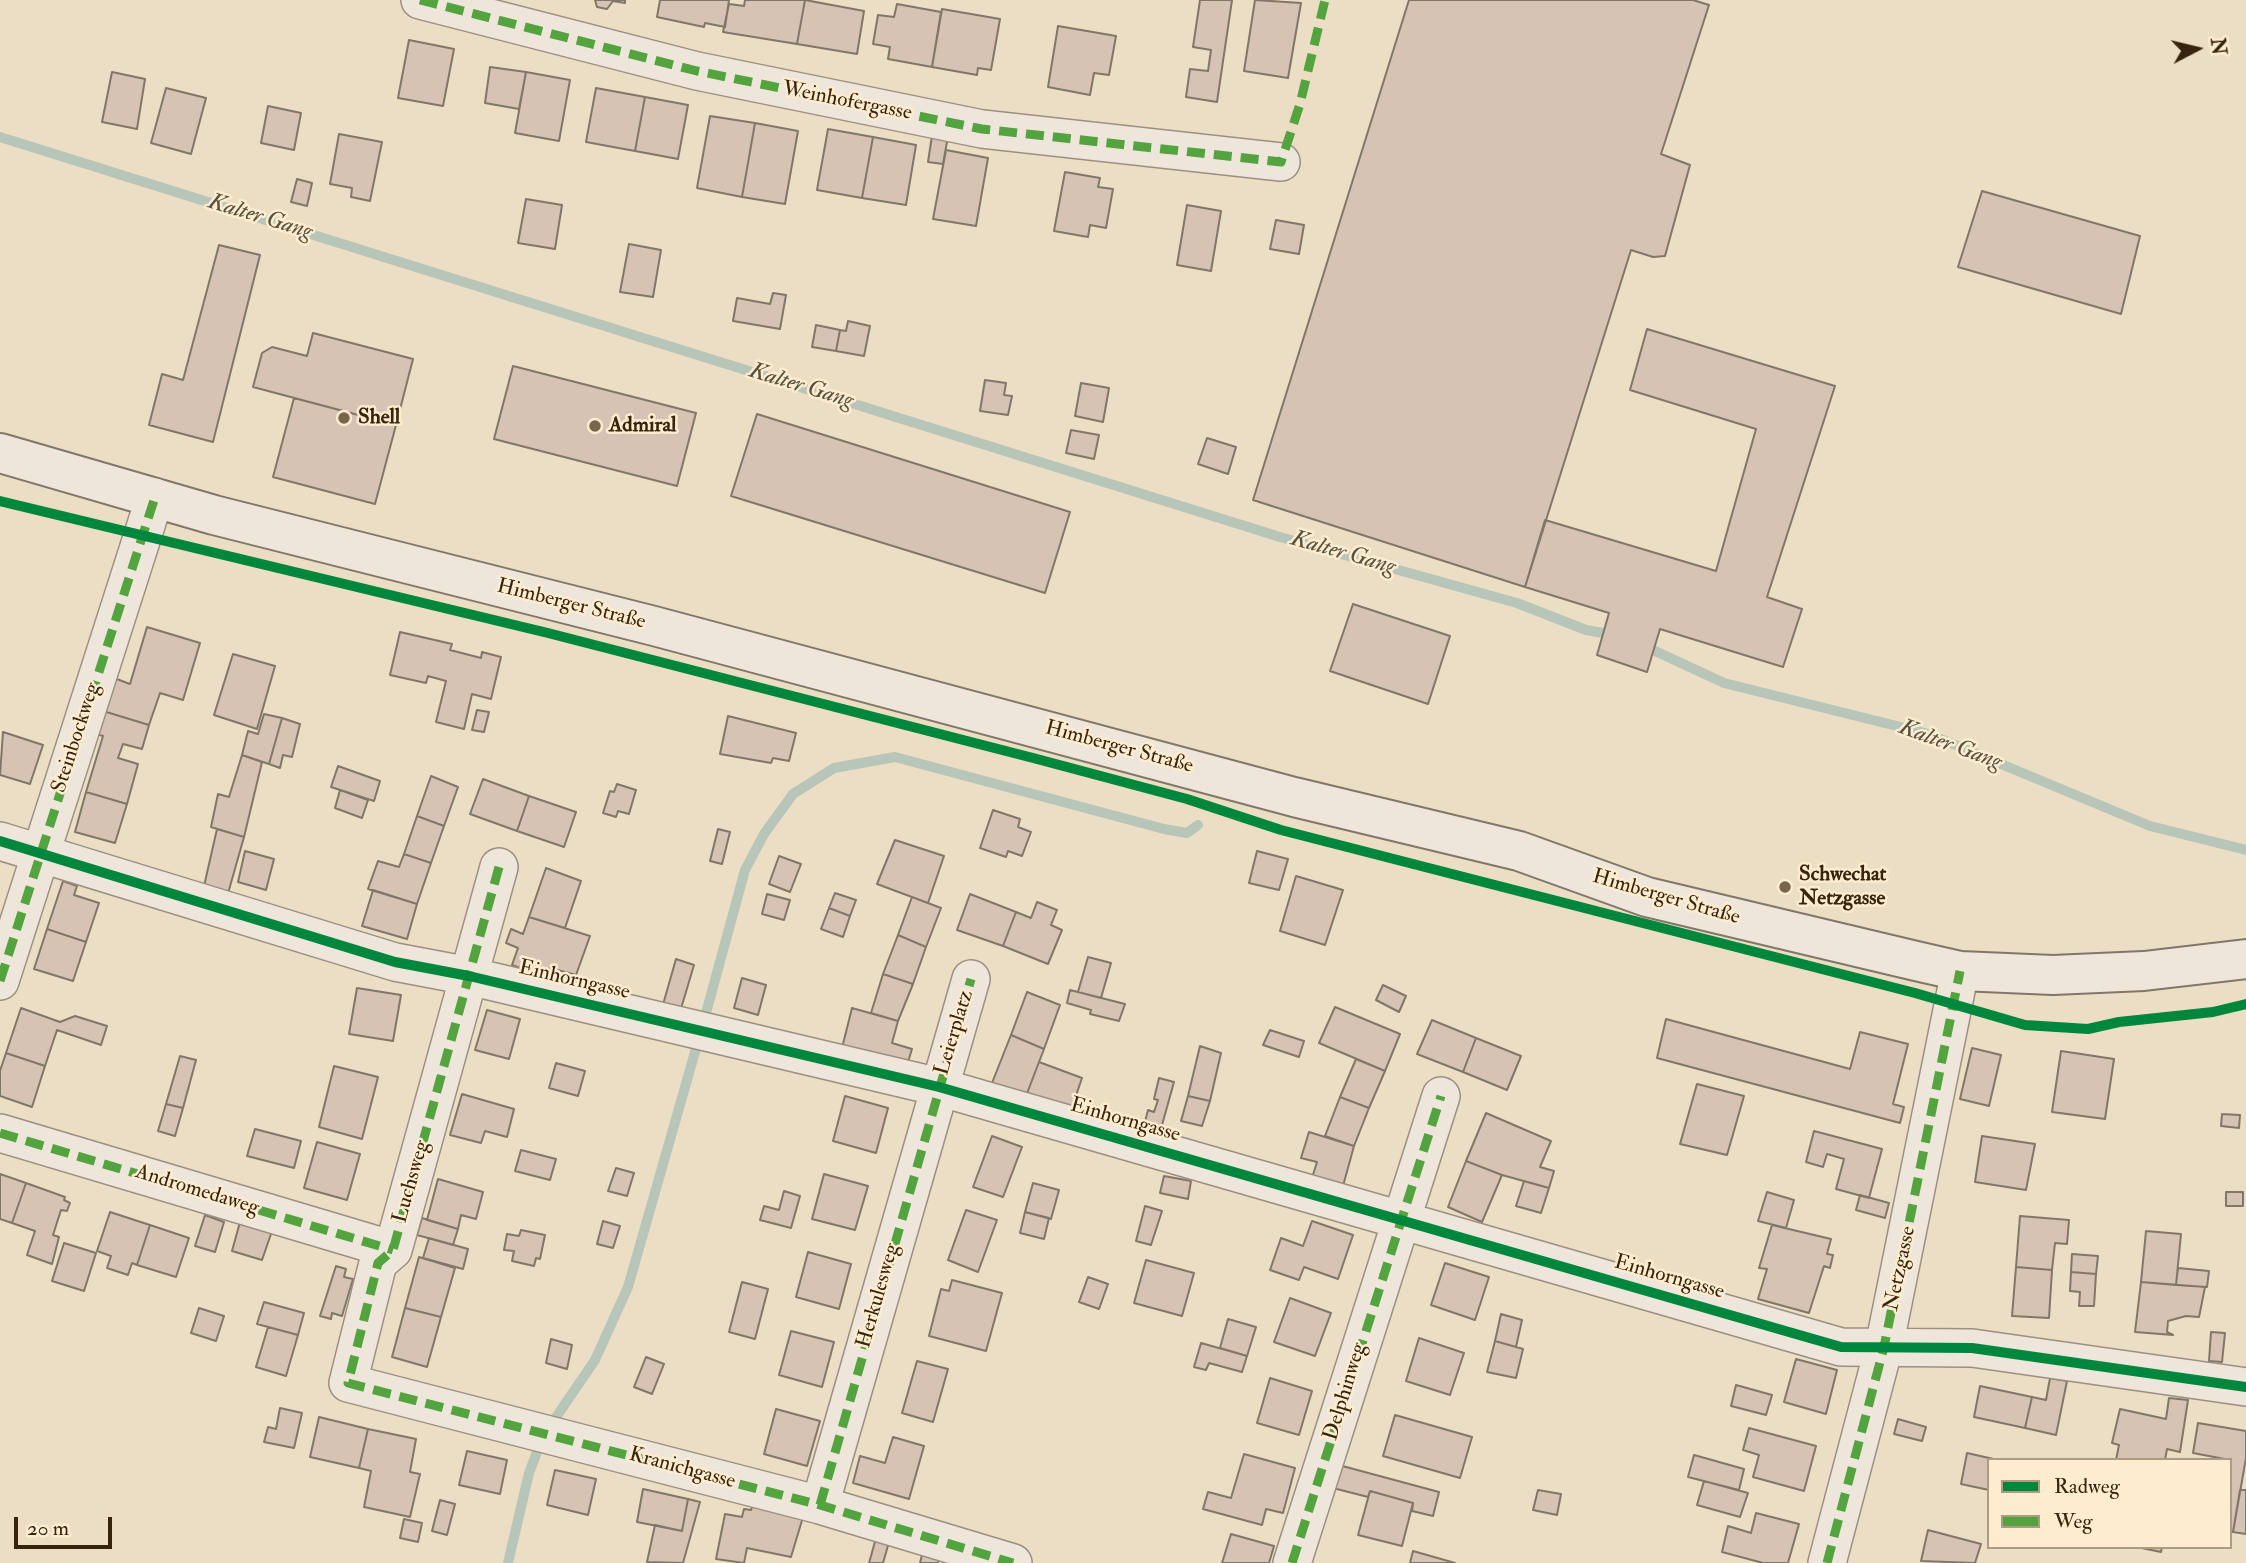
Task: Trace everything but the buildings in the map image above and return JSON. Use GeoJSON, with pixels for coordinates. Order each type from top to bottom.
{"type":"FeatureCollection","features":[{"type":"Feature","properties":{"kind":"main road","name":"Himberger Straße"},"geometry":{"type":"LineString","coordinates":[[0,453],[155,497],[1294,797],[1519,851],[1647,897],[1960,971],[2053,975],[2144,971],[2246,959]]}},
{"type":"Feature","properties":{"kind":"street","name":"Weinhofergasse"},"geometry":{"type":"LineString","coordinates":[[420,0],[697,71],[982,129],[1281,162]]}},
{"type":"Feature","properties":{"kind":"street","name":"Steinbockweg"},"geometry":{"type":"LineString","coordinates":[[0,981],[155,497]]}},
{"type":"Feature","properties":{"kind":"street","name":"Einhorngasse"},"geometry":{"type":"LineString","coordinates":[[0,841],[395,962],[469,976],[939,1087],[1841,1347],[1972,1348],[2246,1387]]}},
{"type":"Feature","properties":{"kind":"street","name":"Luchsweg"},"geometry":{"type":"LineString","coordinates":[[348,1382],[378,1263],[393,1250],[499,867]]}},
{"type":"Feature","properties":{"kind":"street","name":"Netzgasse"},"geometry":{"type":"LineString","coordinates":[[1827,1563],[1884,1347],[1960,971]]}},
{"type":"Feature","properties":{"kind":"street","name":"Leierplatz"},"geometry":{"type":"LineString","coordinates":[[939,1087],[971,979]]}},
{"type":"Feature","properties":{"kind":"street","name":"Herkulesweg"},"geometry":{"type":"LineString","coordinates":[[820,1505],[939,1087]]}},
{"type":"Feature","properties":{"kind":"street","name":"Delphinweg"},"geometry":{"type":"LineString","coordinates":[[1292,1563],[1399,1220],[1441,1096]]}},
{"type":"Feature","properties":{"kind":"street","name":"Andromedaweg"},"geometry":{"type":"LineString","coordinates":[[0,1133],[393,1250]]}},
{"type":"Feature","properties":{"kind":"street","name":"Kranichgasse"},"geometry":{"type":"LineString","coordinates":[[348,1382],[820,1505],[1013,1563]]}},
{"type":"Feature","properties":{"kind":"waterway","name":"Kalter Gang"},"geometry":{"type":"LineString","coordinates":[[0,137],[1280,537],[1517,603],[1586,630],[1603,633]]}},
{"type":"Feature","properties":{"kind":"waterway","name":"Kalter Gang"},"geometry":{"type":"LineString","coordinates":[[1653,650],[1724,683],[1929,734],[2150,826],[2246,850]]}},
{"type":"Feature","properties":{"kind":"waterway"},"geometry":{"type":"LineString","coordinates":[[703,1024],[745,870],[764,834],[793,794],[834,768],[895,757],[1164,829],[1187,833],[1198,825]]}},
{"type":"Feature","properties":{"kind":"waterway"},"geometry":{"type":"LineString","coordinates":[[550,1426],[595,1360],[628,1287],[699,1038]]}},
{"type":"Feature","properties":{"kind":"waterway"},"geometry":{"type":"LineString","coordinates":[[508,1563],[529,1473],[542,1439]]}},
{"type":"Feature","properties":{"kind":"marked path"},"geometry":{"type":"LineString","coordinates":[[420,0],[697,71],[982,129],[1281,162],[1300,104],[1325,0]]}},
{"type":"Feature","properties":{"kind":"marked path"},"geometry":{"type":"LineString","coordinates":[[0,981],[155,497]]}},
{"type":"Feature","properties":{"kind":"marked path"},"geometry":{"type":"LineString","coordinates":[[499,867],[393,1250],[378,1263],[348,1383],[820,1505],[1013,1563]]}},
{"type":"Feature","properties":{"kind":"marked path"},"geometry":{"type":"LineString","coordinates":[[1827,1563],[1884,1347],[1960,971]]}},
{"type":"Feature","properties":{"kind":"marked path"},"geometry":{"type":"LineString","coordinates":[[820,1505],[971,979]]}},
{"type":"Feature","properties":{"kind":"marked path"},"geometry":{"type":"LineString","coordinates":[[1292,1563],[1441,1096]]}},
{"type":"Feature","properties":{"kind":"marked path"},"geometry":{"type":"LineString","coordinates":[[0,1133],[393,1250]]}},
{"type":"Feature","properties":{"kind":"cycle path"},"geometry":{"type":"LineString","coordinates":[[0,501],[548,633],[1037,759],[1187,799],[1281,830],[1915,993],[2025,1025],[2088,1029],[2119,1022],[2213,1012],[2246,1004]]}},
{"type":"Feature","properties":{"kind":"cycle path"},"geometry":{"type":"LineString","coordinates":[[0,841],[395,962],[469,976],[939,1087],[1841,1347],[1972,1348],[2246,1387]]}},
{"type":"Feature","properties":{"kind":"place","name":"Shell"},"geometry":{"type":"Point","coordinates":[344,418]}},
{"type":"Feature","properties":{"kind":"place","name":"Admiral"},"geometry":{"type":"Point","coordinates":[595,426]}},
{"type":"Feature","properties":{"kind":"place","name":"Schwechat Netzgasse"},"geometry":{"type":"Point","coordinates":[1785,887]}}]}
